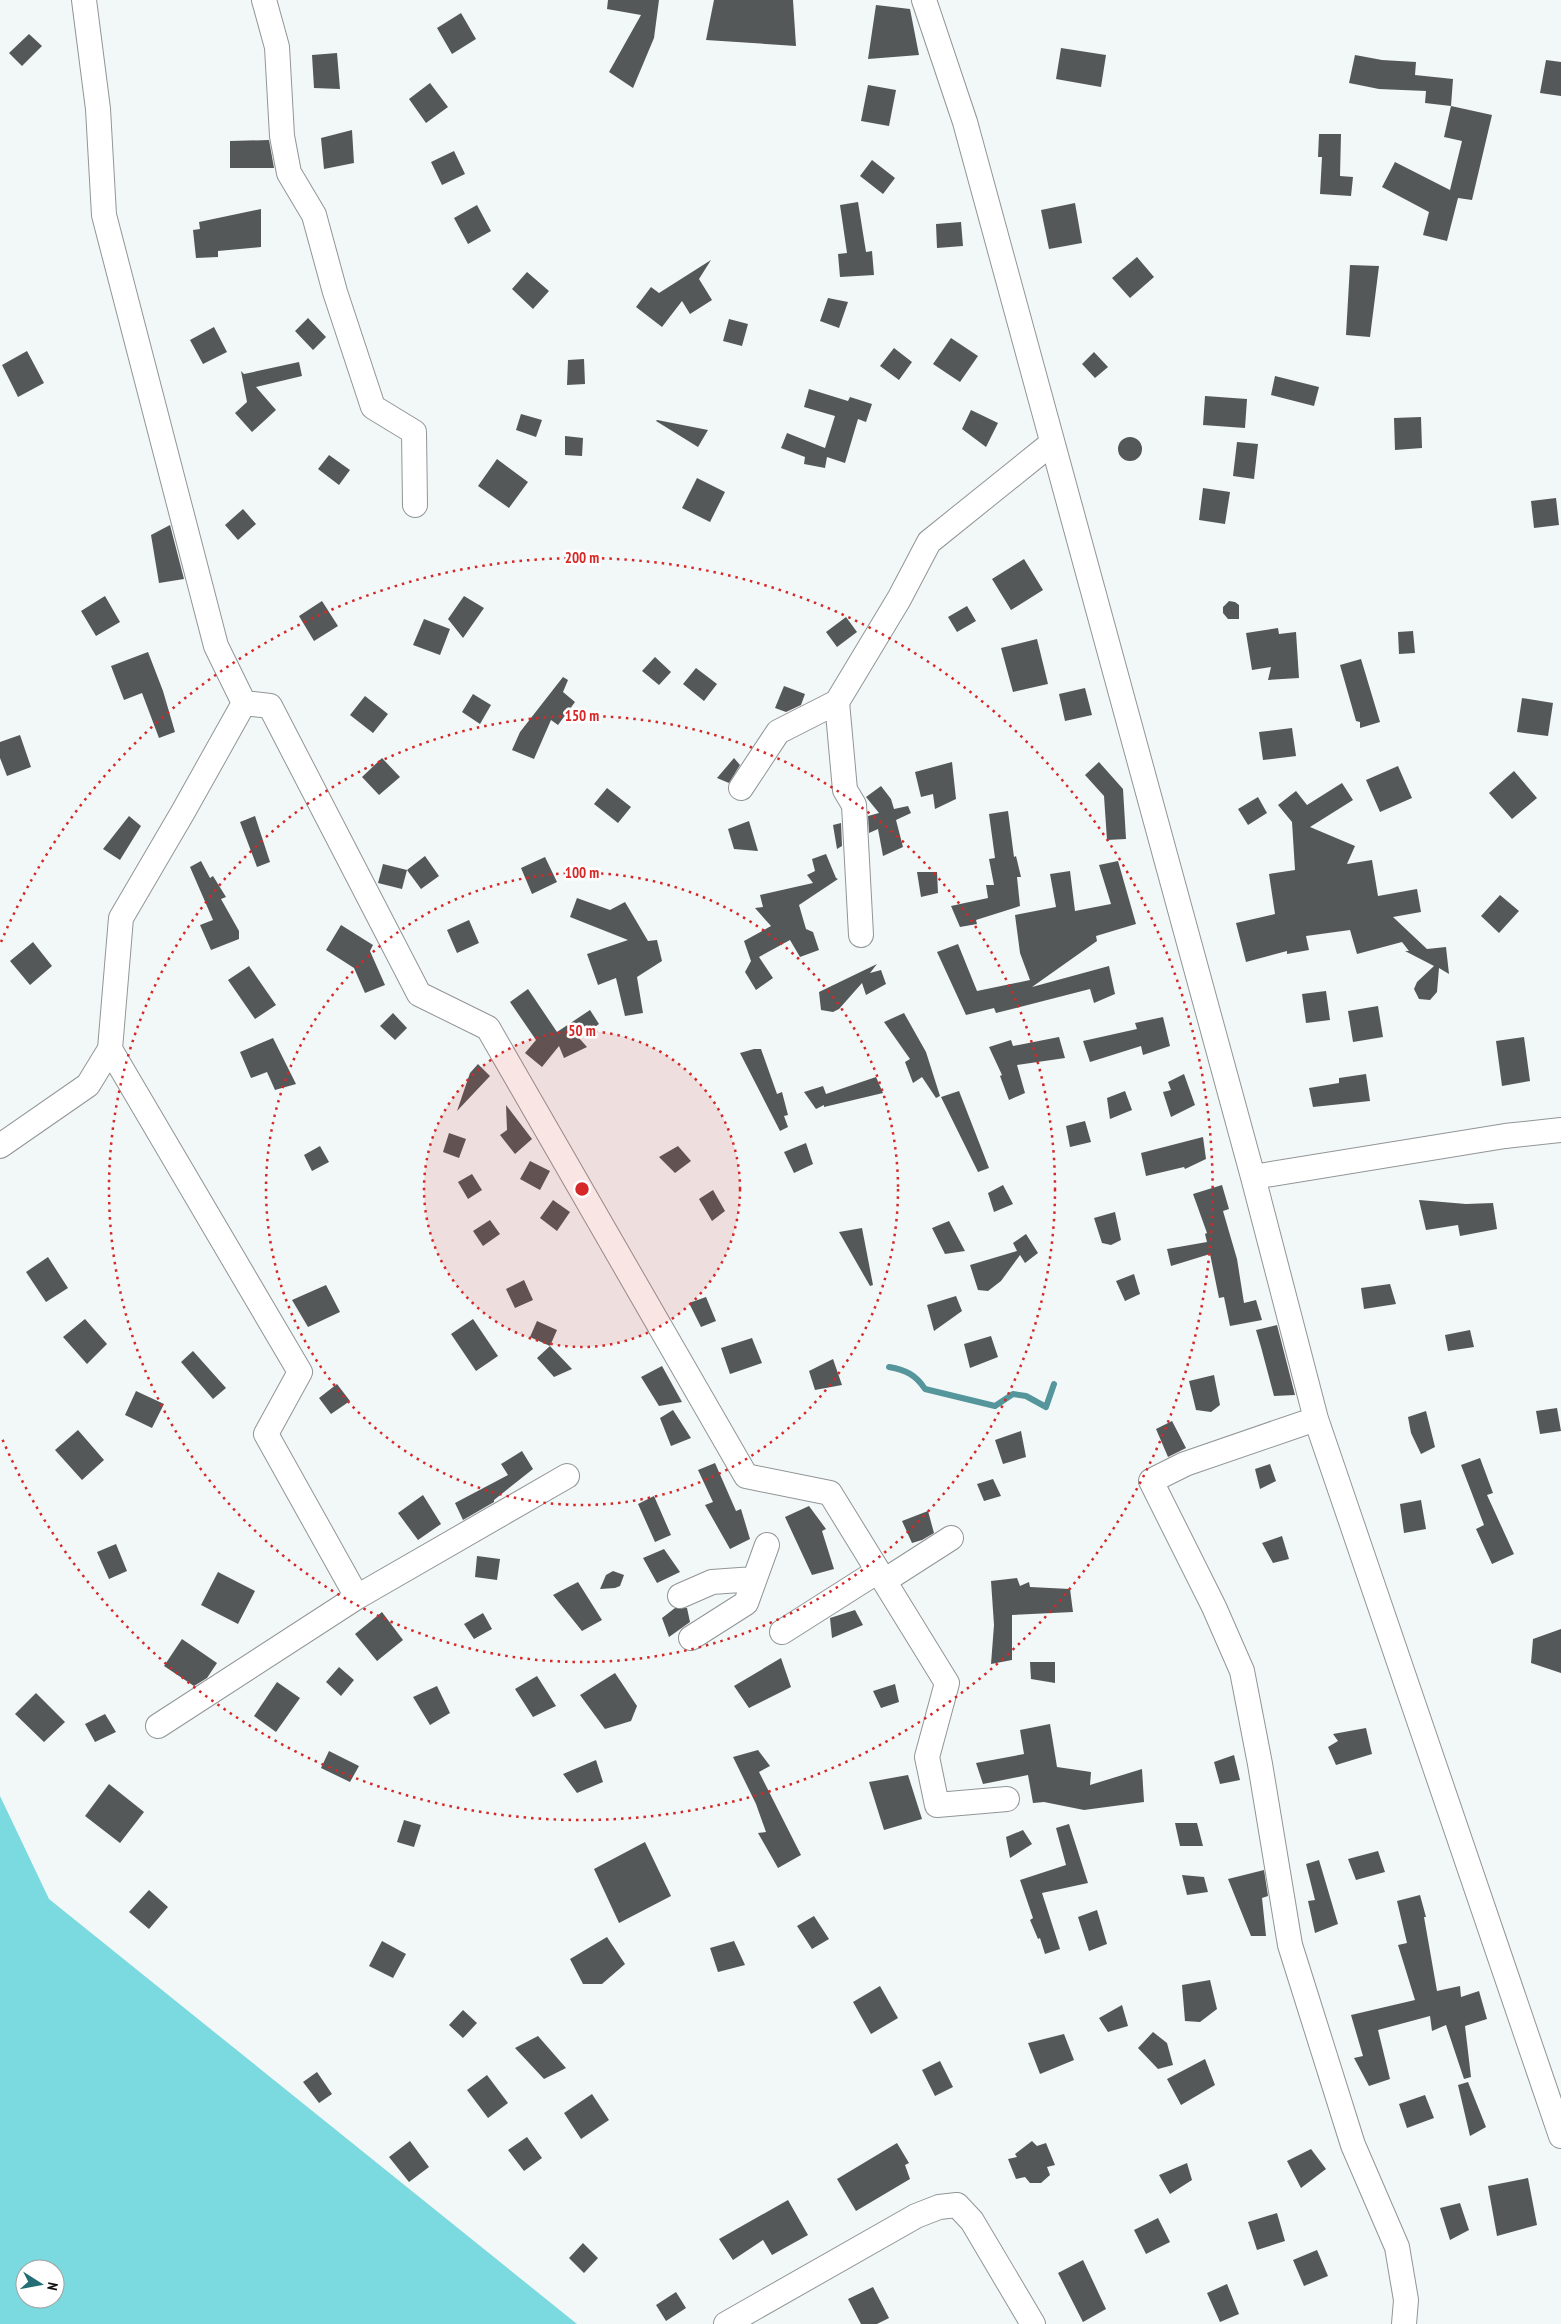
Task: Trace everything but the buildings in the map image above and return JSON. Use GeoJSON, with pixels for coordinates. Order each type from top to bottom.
{"type":"FeatureCollection","features":[{"type":"Feature","properties":{"kind":"street"},"geometry":{"type":"LineString","coordinates":[[84,0],[98,109],[104,216],[216,646],[244,704]]}},
{"type":"Feature","properties":{"kind":"street"},"geometry":{"type":"LineString","coordinates":[[264,0],[277,47],[282,136],[288,173],[314,215],[335,292],[373,406],[414,432],[415,504]]}},
{"type":"Feature","properties":{"kind":"street"},"geometry":{"type":"LineString","coordinates":[[924,0],[965,122],[1253,1178],[1316,1419],[1561,2136]]}},
{"type":"Feature","properties":{"kind":"street"},"geometry":{"type":"LineString","coordinates":[[740,788],[778,732],[837,702],[899,599],[929,542],[1052,443]]}},
{"type":"Feature","properties":{"kind":"street"},"geometry":{"type":"LineString","coordinates":[[837,702],[845,790],[854,805],[861,935]]}},
{"type":"Feature","properties":{"kind":"street"},"geometry":{"type":"LineString","coordinates":[[0,1146],[88,1085],[110,1050],[121,918],[244,704]]}},
{"type":"Feature","properties":{"kind":"street"},"geometry":{"type":"LineString","coordinates":[[244,704],[270,706],[419,994],[488,1028],[746,1476],[830,1493],[947,1683],[927,1758],[937,1805],[1007,1799]]}},
{"type":"Feature","properties":{"kind":"street"},"geometry":{"type":"LineString","coordinates":[[110,1050],[300,1372],[266,1434],[357,1597]]}},
{"type":"Feature","properties":{"kind":"street"},"geometry":{"type":"LineString","coordinates":[[1253,1178],[1505,1136],[1561,1130]]}},
{"type":"Feature","properties":{"kind":"street"},"geometry":{"type":"LineString","coordinates":[[1316,1419],[1185,1464],[1150,1481],[1214,1607],[1242,1671],[1260,1764],[1290,1945],[1352,2145],[1397,2247],[1406,2300],[1404,2324]]}},
{"type":"Feature","properties":{"kind":"street"},"geometry":{"type":"LineString","coordinates":[[158,1726],[357,1597],[568,1476]]}},
{"type":"Feature","properties":{"kind":"street"},"geometry":{"type":"LineString","coordinates":[[782,1632],[951,1538]]}},
{"type":"Feature","properties":{"kind":"street"},"geometry":{"type":"LineString","coordinates":[[691,1638],[746,1603],[767,1545]]}},
{"type":"Feature","properties":{"kind":"street"},"geometry":{"type":"LineString","coordinates":[[680,1596],[712,1582],[754,1579]]}},
{"type":"Feature","properties":{"kind":"street"},"geometry":{"type":"LineString","coordinates":[[726,2324],[916,2216],[939,2207],[957,2205],[972,2221],[1033,2324]]}},
{"type":"Feature","properties":{"kind":"shaded area"},"geometry":{"type":"Polygon","coordinates":[[[0,1796],[49,1899],[577,2324],[0,2324],[0,1796]]]}},
{"type":"Feature","properties":{"kind":"waterway"},"geometry":{"type":"LineString","coordinates":[[889,1367],[910,1374],[925,1389],[995,1406],[1013,1394],[1026,1396],[1046,1407],[1054,1384]]}}]}
